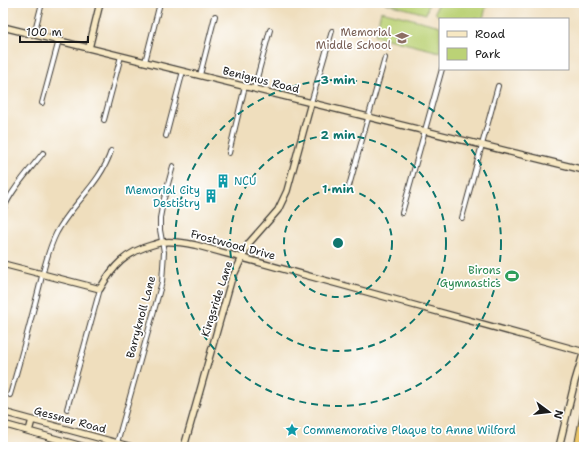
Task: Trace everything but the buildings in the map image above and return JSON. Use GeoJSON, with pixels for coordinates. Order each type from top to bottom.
{"type":"FeatureCollection","features":[{"type":"Feature","properties":{"kind":"highway"},"geometry":{"type":"LineString","coordinates":[[578,447],[584,416]]}},
{"type":"Feature","properties":{"kind":"street"},"geometry":{"type":"LineString","coordinates":[[34,34],[42,3]]}},
{"type":"Feature","properties":{"kind":"street"},"geometry":{"type":"LineString","coordinates":[[89,48],[100,3]]}},
{"type":"Feature","properties":{"kind":"street"},"geometry":{"type":"LineString","coordinates":[[145,62],[160,3]]}},
{"type":"Feature","properties":{"kind":"street"},"geometry":{"type":"LineString","coordinates":[[200,75],[215,16]]}},
{"type":"Feature","properties":{"kind":"street","name":"Benignus Road"},"geometry":{"type":"LineString","coordinates":[[3,27],[245,86],[481,146],[584,170]]}},
{"type":"Feature","properties":{"kind":"street"},"geometry":{"type":"LineString","coordinates":[[254,89],[270,30]]}},
{"type":"Feature","properties":{"kind":"street","name":"Kingsride Lane"},"geometry":{"type":"LineString","coordinates":[[184,447],[227,293],[249,243],[269,221],[282,202],[287,190],[332,31]]}},
{"type":"Feature","properties":{"kind":"street"},"geometry":{"type":"LineString","coordinates":[[42,103],[59,40]]}},
{"type":"Feature","properties":{"kind":"street"},"geometry":{"type":"LineString","coordinates":[[104,120],[121,56]]}},
{"type":"Feature","properties":{"kind":"street"},"geometry":{"type":"LineString","coordinates":[[349,186],[385,58]]}},
{"type":"Feature","properties":{"kind":"street"},"geometry":{"type":"LineString","coordinates":[[402,213],[442,70]]}},
{"type":"Feature","properties":{"kind":"street"},"geometry":{"type":"LineString","coordinates":[[166,136],[183,71]]}},
{"type":"Feature","properties":{"kind":"street"},"geometry":{"type":"LineString","coordinates":[[229,153],[245,86]]}},
{"type":"Feature","properties":{"kind":"street"},"geometry":{"type":"LineString","coordinates":[[462,218],[498,86]]}},
{"type":"Feature","properties":{"kind":"street"},"geometry":{"type":"LineString","coordinates":[[10,395],[43,274],[56,235],[62,224],[100,175],[108,161],[111,151]]}},
{"type":"Feature","properties":{"kind":"street"},"geometry":{"type":"LineString","coordinates":[[3,210],[7,200],[43,153]]}},
{"type":"Feature","properties":{"kind":"street","name":"Barryknoll Lane"},"geometry":{"type":"LineString","coordinates":[[116,445],[162,282],[164,252],[160,230],[160,218],[173,166]]}},
{"type":"Feature","properties":{"kind":"street","name":"Frostwood Drive"},"geometry":{"type":"LineString","coordinates":[[100,289],[113,268],[142,248],[162,242],[175,242],[195,245],[242,257],[584,352]]}},
{"type":"Feature","properties":{"kind":"street"},"geometry":{"type":"LineString","coordinates":[[3,264],[100,289],[67,409]]}},
{"type":"Feature","properties":{"kind":"street"},"geometry":{"type":"LineString","coordinates":[[559,447],[575,380],[584,352]]}},
{"type":"Feature","properties":{"kind":"street","name":"Gessner Road"},"geometry":{"type":"LineString","coordinates":[[3,412],[116,445],[132,447]]}},
{"type":"Feature","properties":{"kind":"street"},"geometry":{"type":"LineString","coordinates":[[29,432],[32,420]]}},
{"type":"Feature","properties":{"kind":"street","name":"Gessner Road"},"geometry":{"type":"LineString","coordinates":[[3,424],[86,447]]}},
{"type":"Feature","properties":{"kind":"green space"},"geometry":{"type":"Polygon","coordinates":[[[385,3],[429,3],[426,14],[385,3]]]}},
{"type":"Feature","properties":{"kind":"green space"},"geometry":{"type":"Polygon","coordinates":[[[438,3],[487,3],[483,18],[442,18],[439,17],[435,12],[438,3]]]}},
{"type":"Feature","properties":{"kind":"green space"},"geometry":{"type":"Polygon","coordinates":[[[381,11],[439,26],[439,52],[375,36],[381,11]]]}},
{"type":"Feature","properties":{"kind":"place","name":"Memorial Middle School"},"geometry":{"type":"Point","coordinates":[402,38]}},
{"type":"Feature","properties":{"kind":"place","name":"NCU"},"geometry":{"type":"Point","coordinates":[223,181]}},
{"type":"Feature","properties":{"kind":"place","name":"Memorial City Destistry"},"geometry":{"type":"Point","coordinates":[211,196]}},
{"type":"Feature","properties":{"kind":"place","name":"Birons Gymnastics"},"geometry":{"type":"Point","coordinates":[512,276]}},
{"type":"Feature","properties":{"kind":"place","name":"Commemorative Plaque to Anne Wilford"},"geometry":{"type":"Point","coordinates":[292,430]}}]}
